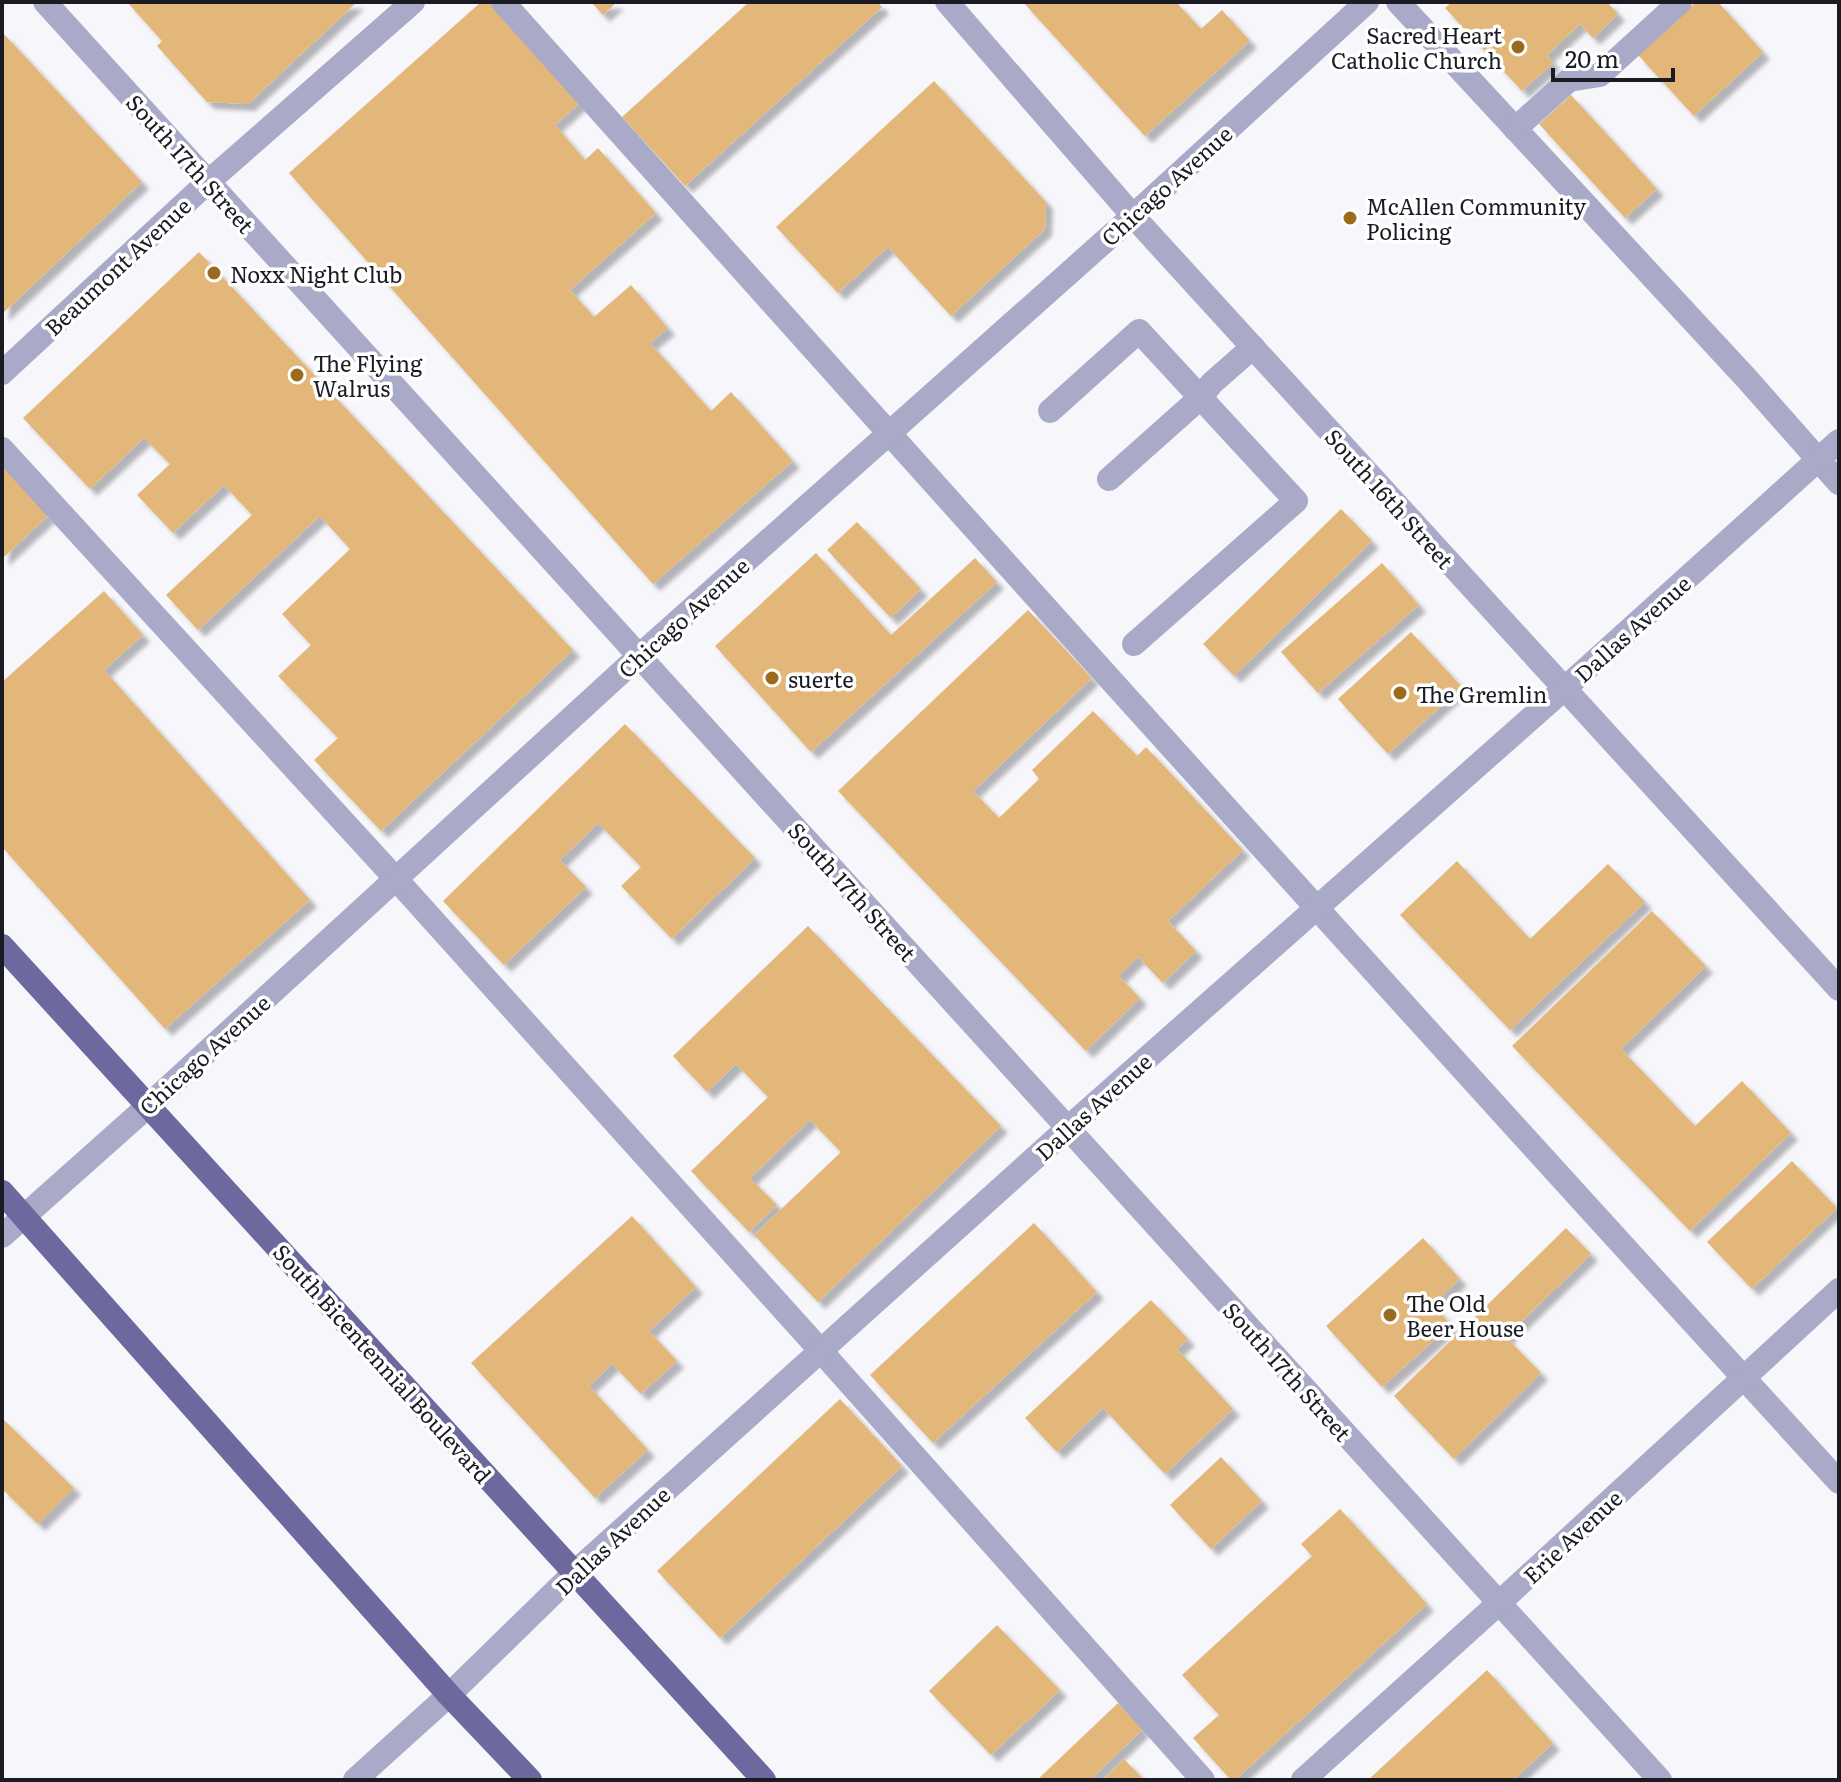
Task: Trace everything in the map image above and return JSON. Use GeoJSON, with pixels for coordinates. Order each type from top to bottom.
{"type":"FeatureCollection","features":[{"type":"Feature","properties":{"kind":"main road","name":"South Bicentennial Boulevard"},"geometry":{"type":"LineString","coordinates":[[2,946],[764,1780]]}},
{"type":"Feature","properties":{"kind":"main road"},"geometry":{"type":"LineString","coordinates":[[2,1192],[449,1695],[530,1780]]}},
{"type":"Feature","properties":{"kind":"street","name":"South 17th Street"},"geometry":{"type":"LineString","coordinates":[[45,2],[1660,1780]]}},
{"type":"Feature","properties":{"kind":"street","name":"Beaumont Avenue"},"geometry":{"type":"LineString","coordinates":[[2,373],[208,182],[413,2]]}},
{"type":"Feature","properties":{"kind":"street"},"geometry":{"type":"LineString","coordinates":[[503,2],[888,434],[1839,1482]]}},
{"type":"Feature","properties":{"kind":"street","name":"South 16th Street"},"geometry":{"type":"LineString","coordinates":[[947,2],[1133,216],[1839,989]]}},
{"type":"Feature","properties":{"kind":"street","name":"Chicago Avenue"},"geometry":{"type":"LineString","coordinates":[[2,1236],[639,656],[1133,216],[1367,2]]}},
{"type":"Feature","properties":{"kind":"street"},"geometry":{"type":"LineString","coordinates":[[1398,2],[1747,379],[1839,483]]}},
{"type":"Feature","properties":{"kind":"street"},"geometry":{"type":"LineString","coordinates":[[1515,129],[1569,80],[1600,75],[1680,2]]}},
{"type":"Feature","properties":{"kind":"street"},"geometry":{"type":"LineString","coordinates":[[1050,411],[1139,331],[1296,501],[1134,644]]}},
{"type":"Feature","properties":{"kind":"street"},"geometry":{"type":"LineString","coordinates":[[1109,479],[1253,347]]}},
{"type":"Feature","properties":{"kind":"street","name":"Dallas Avenue"},"geometry":{"type":"LineString","coordinates":[[355,1780],[449,1695],[574,1573],[1839,441]]}},
{"type":"Feature","properties":{"kind":"street"},"geometry":{"type":"LineString","coordinates":[[2,449],[396,879],[1203,1780]]}},
{"type":"Feature","properties":{"kind":"street","name":"Erie Avenue"},"geometry":{"type":"LineString","coordinates":[[1303,1780],[1839,1290]]}},
{"type":"Feature","properties":{"kind":"building"},"geometry":{"type":"Polygon","coordinates":[[[127,2],[357,2],[248,104],[207,102],[157,46],[162,41],[127,2]]]}},
{"type":"Feature","properties":{"kind":"building"},"geometry":{"type":"Polygon","coordinates":[[[481,2],[492,2],[581,102],[555,125],[585,160],[598,148],[656,213],[570,290],[594,317],[631,285],[668,328],[650,343],[711,411],[731,392],[793,461],[653,584],[289,173],[481,2]]]}},
{"type":"Feature","properties":{"kind":"building"},"geometry":{"type":"Polygon","coordinates":[[[591,2],[617,2],[603,15],[591,2]]]}},
{"type":"Feature","properties":{"kind":"building"},"geometry":{"type":"Polygon","coordinates":[[[749,2],[878,2],[882,7],[685,186],[622,117],[749,2]]]}},
{"type":"Feature","properties":{"kind":"building"},"geometry":{"type":"Polygon","coordinates":[[[1023,2],[1176,2],[1201,29],[1222,10],[1250,41],[1145,136],[1023,2]]]}},
{"type":"Feature","properties":{"kind":"building","name":"Sacred Heart Catholic Church"},"geometry":{"type":"Polygon","coordinates":[[[1452,2],[1611,2],[1609,4],[1618,14],[1593,38],[1580,24],[1547,55],[1553,63],[1522,91],[1445,8],[1452,2]]]}},
{"type":"Feature","properties":{"kind":"building"},"geometry":{"type":"Polygon","coordinates":[[[1696,2],[1718,2],[1763,52],[1694,116],[1638,55],[1696,2]]]}},
{"type":"Feature","properties":{"kind":"building"},"geometry":{"type":"Polygon","coordinates":[[[2,32],[142,182],[2,314],[2,32]]]}},
{"type":"Feature","properties":{"kind":"building"},"geometry":{"type":"Polygon","coordinates":[[[934,81],[1046,202],[1045,229],[951,316],[888,247],[838,293],[776,227],[934,81]]]}},
{"type":"Feature","properties":{"kind":"building"},"geometry":{"type":"Polygon","coordinates":[[[1571,95],[1657,189],[1625,218],[1539,124],[1571,95]]]}},
{"type":"Feature","properties":{"kind":"building"},"geometry":{"type":"Polygon","coordinates":[[[199,252],[573,650],[381,831],[314,760],[338,738],[278,676],[311,645],[282,614],[350,549],[320,516],[198,630],[166,595],[252,515],[224,485],[173,533],[137,495],[170,464],[144,438],[90,489],[23,418],[199,252]]]}},
{"type":"Feature","properties":{"kind":"building"},"geometry":{"type":"Polygon","coordinates":[[[2,465],[49,515],[2,559],[2,465]]]}},
{"type":"Feature","properties":{"kind":"building"},"geometry":{"type":"Polygon","coordinates":[[[1341,509],[1372,541],[1234,676],[1203,644],[1341,509]]]}},
{"type":"Feature","properties":{"kind":"building"},"geometry":{"type":"Polygon","coordinates":[[[857,522],[921,589],[891,618],[827,550],[857,522]]]}},
{"type":"Feature","properties":{"kind":"building"},"geometry":{"type":"Polygon","coordinates":[[[816,553],[891,635],[975,558],[997,582],[811,752],[715,646],[816,553]]]}},
{"type":"Feature","properties":{"kind":"building"},"geometry":{"type":"Polygon","coordinates":[[[1382,563],[1419,605],[1318,693],[1281,652],[1382,563]]]}},
{"type":"Feature","properties":{"kind":"building"},"geometry":{"type":"Polygon","coordinates":[[[104,591],[143,635],[104,670],[310,900],[165,1029],[2,847],[2,682],[104,591]]]}},
{"type":"Feature","properties":{"kind":"building"},"geometry":{"type":"Polygon","coordinates":[[[1028,610],[1092,678],[973,791],[999,818],[1039,779],[1032,770],[1093,711],[1137,756],[1146,747],[1243,850],[1168,921],[1196,951],[1163,983],[1138,957],[1119,976],[1140,998],[1086,1051],[838,791],[1028,610]]]}},
{"type":"Feature","properties":{"kind":"building","name":"The Gremlin"},"geometry":{"type":"Polygon","coordinates":[[[1411,632],[1462,687],[1388,754],[1338,699],[1411,632]]]}},
{"type":"Feature","properties":{"kind":"building"},"geometry":{"type":"Polygon","coordinates":[[[625,724],[755,858],[672,939],[621,886],[641,867],[598,823],[560,860],[586,887],[504,965],[443,901],[625,724]]]}},
{"type":"Feature","properties":{"kind":"building"},"geometry":{"type":"Polygon","coordinates":[[[1457,861],[1530,939],[1608,864],[1645,902],[1510,1030],[1400,915],[1457,861]]]}},
{"type":"Feature","properties":{"kind":"building"},"geometry":{"type":"Polygon","coordinates":[[[1652,911],[1706,966],[1621,1049],[1695,1126],[1742,1081],[1791,1133],[1690,1231],[1512,1046],[1652,911]]]}},
{"type":"Feature","properties":{"kind":"building"},"geometry":{"type":"Polygon","coordinates":[[[808,926],[1001,1126],[818,1302],[754,1235],[841,1152],[810,1120],[750,1178],[777,1205],[749,1232],[691,1171],[768,1097],[736,1064],[707,1092],[673,1056],[808,926]]]}},
{"type":"Feature","properties":{"kind":"building"},"geometry":{"type":"Polygon","coordinates":[[[1792,1161],[1837,1208],[1752,1289],[1707,1242],[1792,1161]]]}},
{"type":"Feature","properties":{"kind":"building"},"geometry":{"type":"Polygon","coordinates":[[[632,1216],[696,1287],[649,1331],[677,1361],[641,1394],[612,1364],[589,1386],[648,1450],[595,1498],[471,1363],[632,1216]]]}},
{"type":"Feature","properties":{"kind":"building"},"geometry":{"type":"Polygon","coordinates":[[[1034,1223],[1097,1292],[933,1443],[870,1375],[1034,1223]]]}},
{"type":"Feature","properties":{"kind":"building"},"geometry":{"type":"Polygon","coordinates":[[[1566,1228],[1591,1254],[1506,1337],[1541,1373],[1454,1459],[1394,1396],[1566,1228]]]}},
{"type":"Feature","properties":{"kind":"building","name":"The Old Beer House"},"geometry":{"type":"Polygon","coordinates":[[[1423,1238],[1460,1279],[1433,1304],[1451,1325],[1382,1387],[1326,1326],[1423,1238]]]}},
{"type":"Feature","properties":{"kind":"building"},"geometry":{"type":"Polygon","coordinates":[[[1151,1300],[1188,1339],[1177,1349],[1233,1409],[1165,1474],[1103,1408],[1057,1452],[1025,1418],[1151,1300]]]}},
{"type":"Feature","properties":{"kind":"building"},"geometry":{"type":"Polygon","coordinates":[[[840,1399],[902,1466],[720,1638],[657,1571],[840,1399]]]}},
{"type":"Feature","properties":{"kind":"building"},"geometry":{"type":"Polygon","coordinates":[[[2,1418],[74,1488],[38,1524],[2,1489],[2,1418]]]}},
{"type":"Feature","properties":{"kind":"building"},"geometry":{"type":"Polygon","coordinates":[[[1221,1457],[1262,1501],[1211,1549],[1170,1505],[1221,1457]]]}},
{"type":"Feature","properties":{"kind":"building"},"geometry":{"type":"Polygon","coordinates":[[[1340,1509],[1427,1604],[1235,1780],[1231,1780],[1193,1738],[1219,1715],[1182,1675],[1312,1556],[1301,1544],[1340,1509]]]}},
{"type":"Feature","properties":{"kind":"building"},"geometry":{"type":"Polygon","coordinates":[[[997,1625],[1060,1690],[991,1755],[929,1691],[997,1625]]]}},
{"type":"Feature","properties":{"kind":"building"},"geometry":{"type":"Polygon","coordinates":[[[1487,1670],[1553,1743],[1513,1780],[1368,1780],[1487,1670]]]}},
{"type":"Feature","properties":{"kind":"building"},"geometry":{"type":"Polygon","coordinates":[[[1118,1703],[1143,1729],[1090,1780],[1037,1780],[1118,1703]]]}},
{"type":"Feature","properties":{"kind":"building"},"geometry":{"type":"Polygon","coordinates":[[[1124,1759],[1144,1780],[1103,1780],[1124,1759]]]}},
{"type":"Feature","properties":{"kind":"place","name":"Sacred Heart Catholic Church"},"geometry":{"type":"Point","coordinates":[1518,47]}},
{"type":"Feature","properties":{"kind":"place","name":"McAllen Community Policing"},"geometry":{"type":"Point","coordinates":[1350,218]}},
{"type":"Feature","properties":{"kind":"place","name":"Noxx Night Club"},"geometry":{"type":"Point","coordinates":[214,273]}},
{"type":"Feature","properties":{"kind":"place","name":"The Flying Walrus"},"geometry":{"type":"Point","coordinates":[297,375]}},
{"type":"Feature","properties":{"kind":"place","name":"suerte"},"geometry":{"type":"Point","coordinates":[772,678]}},
{"type":"Feature","properties":{"kind":"place","name":"The Gremlin"},"geometry":{"type":"Point","coordinates":[1400,693]}},
{"type":"Feature","properties":{"kind":"place","name":"The Old Beer House"},"geometry":{"type":"Point","coordinates":[1390,1315]}}]}
